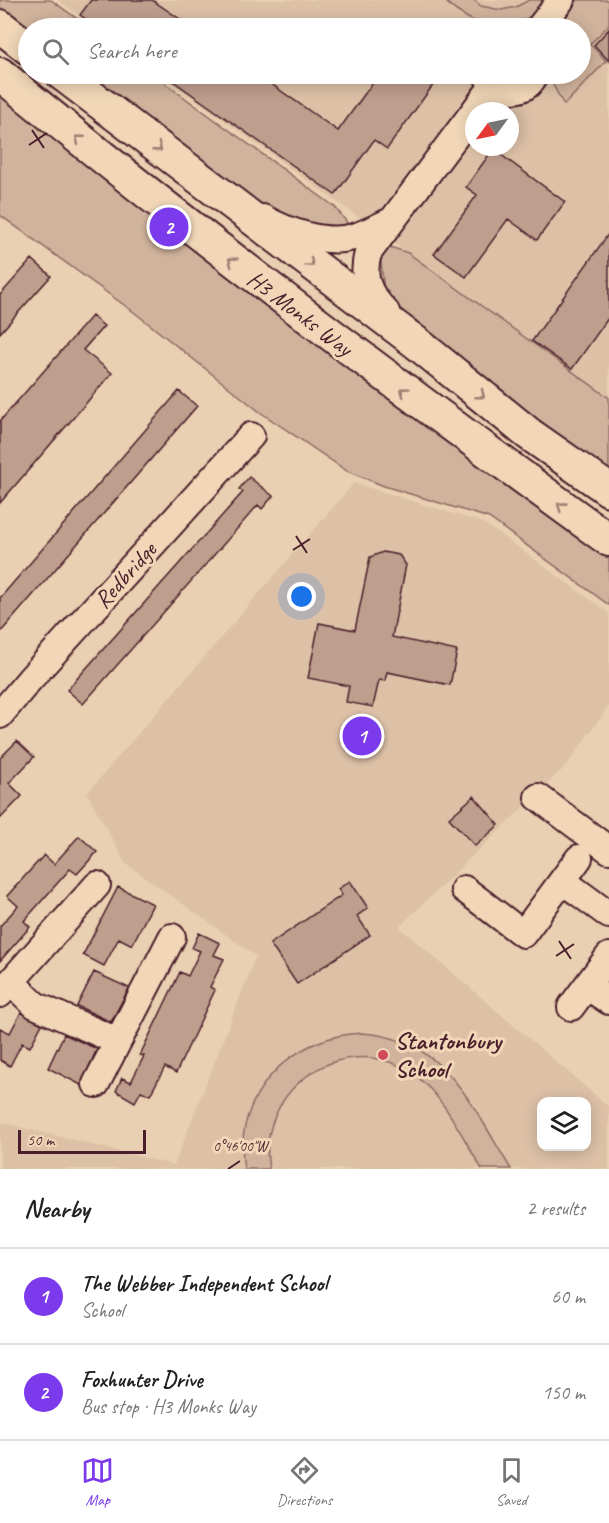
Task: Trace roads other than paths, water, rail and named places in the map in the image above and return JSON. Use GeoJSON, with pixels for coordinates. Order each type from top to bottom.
{"type":"FeatureCollection","features":[{"type":"Feature","properties":{"kind":"main road"},"geometry":{"type":"LineString","coordinates":[[0,26],[18,40]]}},
{"type":"Feature","properties":{"kind":"main road","name":"H3 Monks Way"},"geometry":{"type":"LineString","coordinates":[[0,75],[229,259],[482,449],[609,540]]}},
{"type":"Feature","properties":{"kind":"main road","name":"H3 Monks Way"},"geometry":{"type":"LineString","coordinates":[[75,84],[418,344],[529,435],[609,490]]}},
{"type":"Feature","properties":{"kind":"street"},"geometry":{"type":"LineString","coordinates":[[547,18],[561,0]]}},
{"type":"Feature","properties":{"kind":"street"},"geometry":{"type":"LineString","coordinates":[[418,344],[373,299],[365,282],[363,268],[368,253],[486,84]]}},
{"type":"Feature","properties":{"kind":"street"},"geometry":{"type":"LineString","coordinates":[[498,84],[515,91],[528,84]]}},
{"type":"Feature","properties":{"kind":"street"},"geometry":{"type":"LineString","coordinates":[[213,190],[269,221],[322,239],[354,237],[389,222]]}},
{"type":"Feature","properties":{"kind":"street","name":"Redbridge"},"geometry":{"type":"LineString","coordinates":[[1,713],[251,436]]}},
{"type":"Feature","properties":{"kind":"street"},"geometry":{"type":"LineString","coordinates":[[538,797],[608,849]]}},
{"type":"Feature","properties":{"kind":"street"},"geometry":{"type":"LineString","coordinates":[[464,889],[523,934],[579,858]]}},
{"type":"Feature","properties":{"kind":"street"},"geometry":{"type":"LineString","coordinates":[[563,880],[609,915]]}},
{"type":"Feature","properties":{"kind":"street"},"geometry":{"type":"LineString","coordinates":[[97,885],[63,905],[5,988],[35,1005],[117,1041]]}},
{"type":"Feature","properties":{"kind":"street"},"geometry":{"type":"LineString","coordinates":[[96,1084],[148,967],[171,937]]}},
{"type":"Feature","properties":{"kind":"street"},"geometry":{"type":"LineString","coordinates":[[571,1007],[609,956]]}},
{"type":"Feature","properties":{"kind":"street"},"geometry":{"type":"LineString","coordinates":[[587,986],[609,1002]]}},
{"type":"Feature","properties":{"kind":"place","name":"Foxhunter Drive"},"geometry":{"type":"Point","coordinates":[169,227]}},
{"type":"Feature","properties":{"kind":"place","name":"The Webber Independent School"},"geometry":{"type":"Point","coordinates":[362,736]}},
{"type":"Feature","properties":{"kind":"place","name":"Stantonbury School"},"geometry":{"type":"Point","coordinates":[383,1055]}}]}
